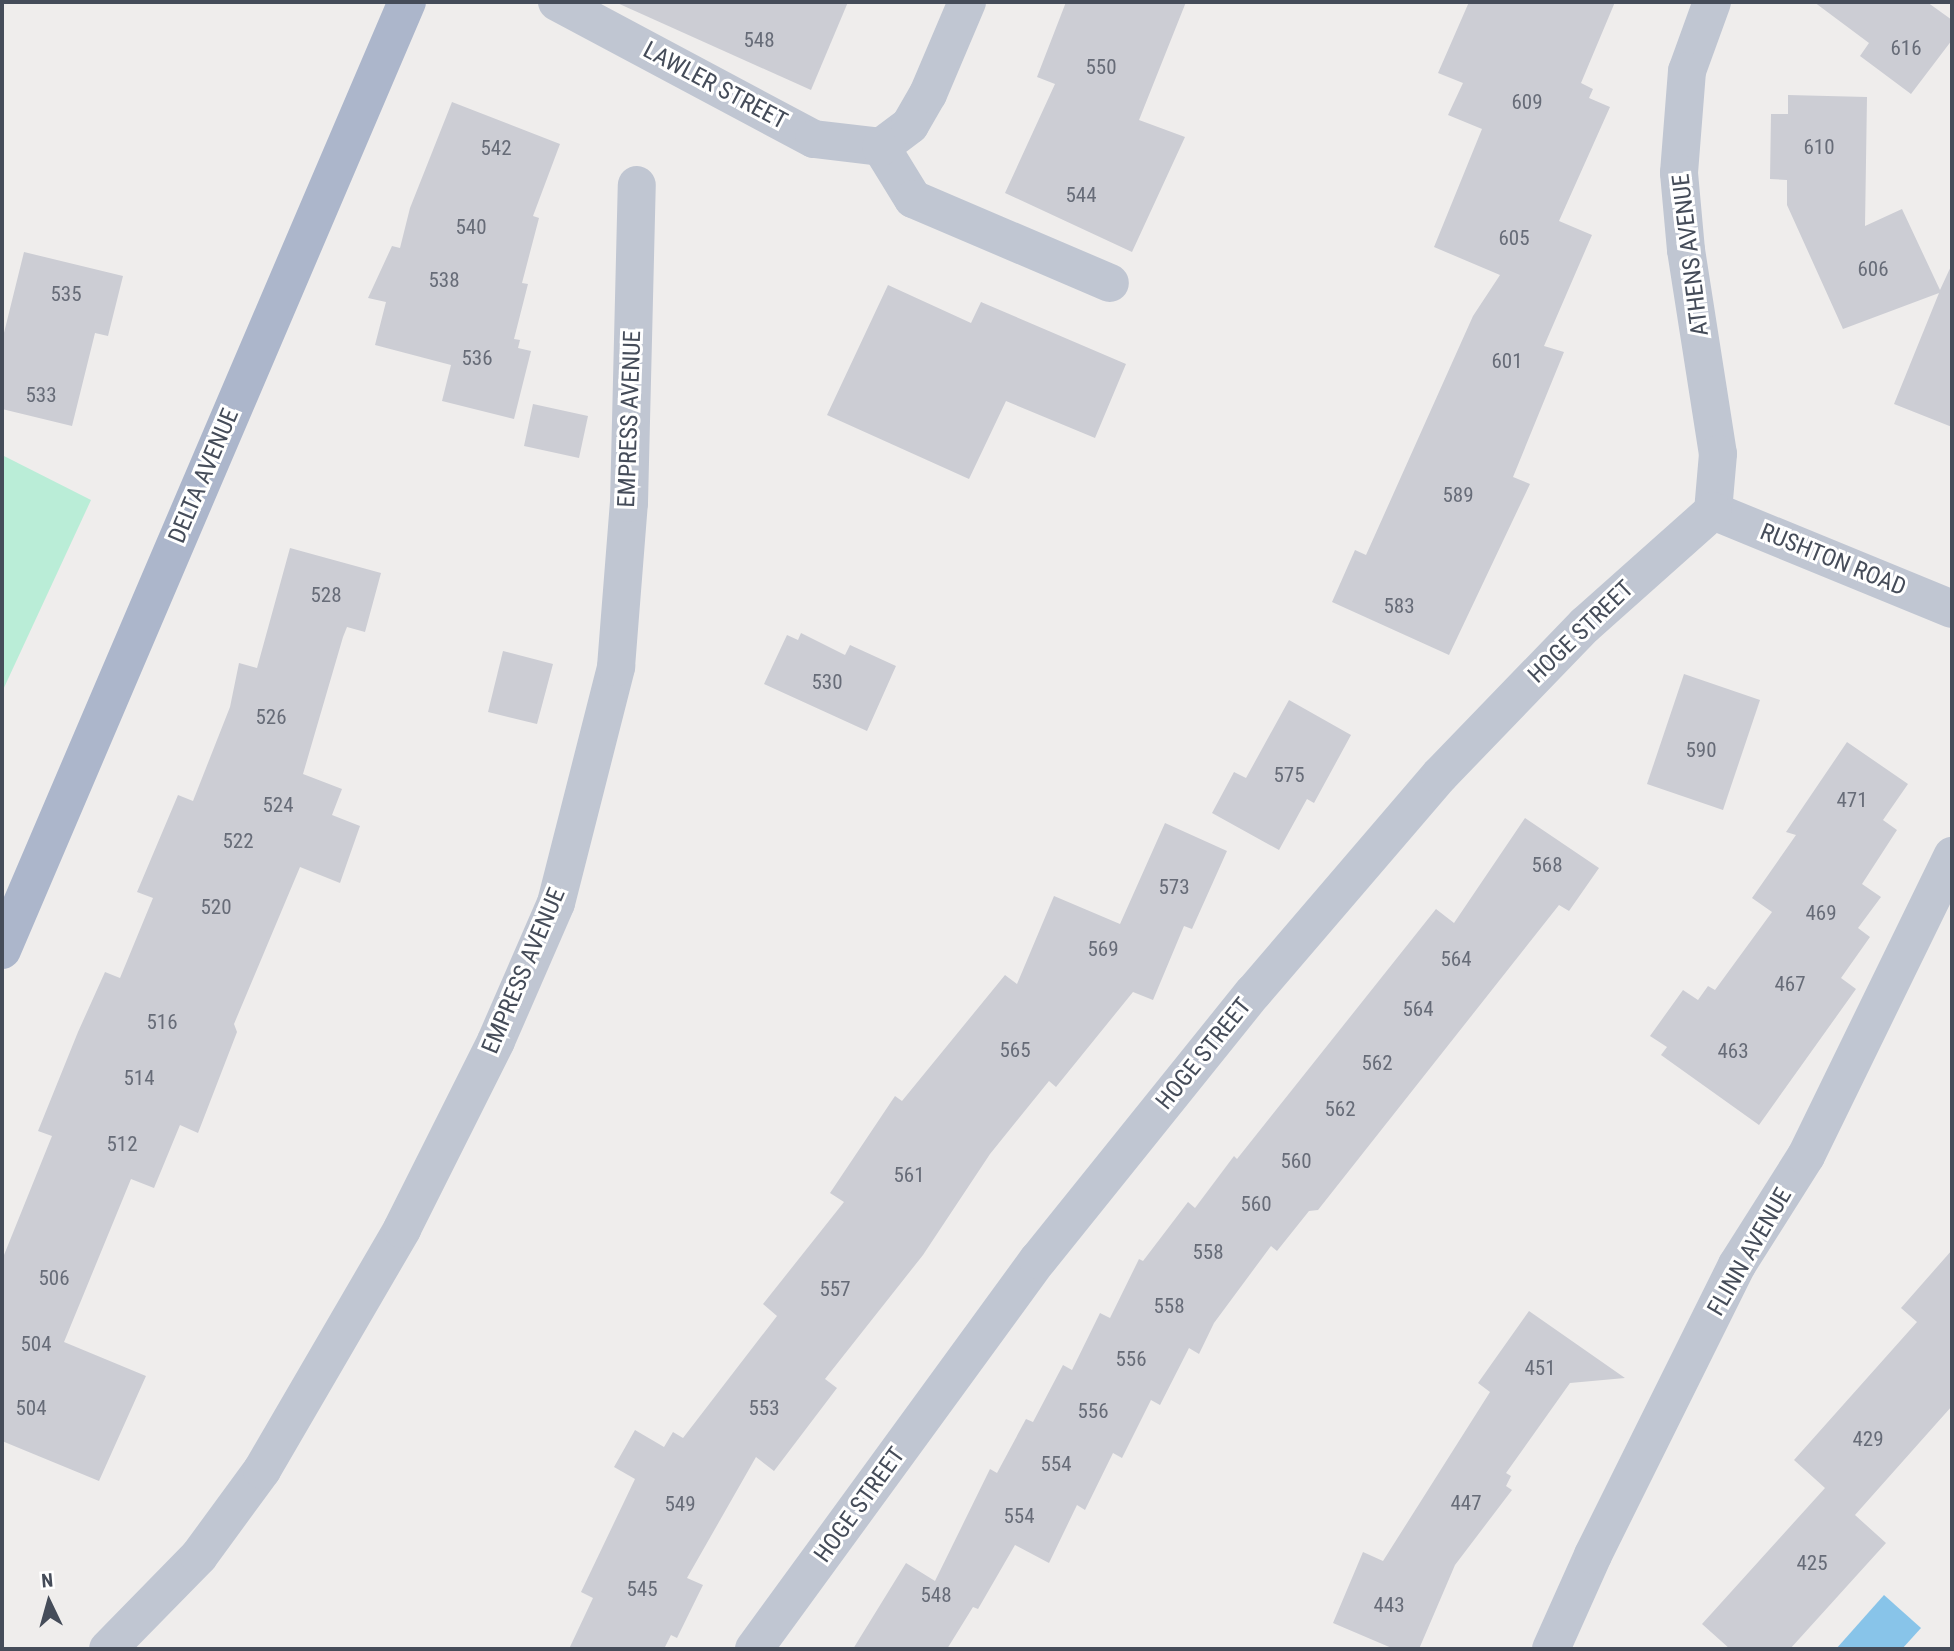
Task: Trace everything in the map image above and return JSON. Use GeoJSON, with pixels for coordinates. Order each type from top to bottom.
{"type":"FeatureCollection","features":[{"type":"Feature","properties":{"kind":"main road","name":"DELTA AVENUE"},"geometry":{"type":"LineString","coordinates":[[2,950],[407,2]]}},
{"type":"Feature","properties":{"kind":"street","name":"LAWLER STREET"},"geometry":{"type":"LineString","coordinates":[[557,2],[814,139],[881,147]]}},
{"type":"Feature","properties":{"kind":"street"},"geometry":{"type":"LineString","coordinates":[[967,2],[928,94],[909,125],[881,147],[913,199],[1110,283]]}},
{"type":"Feature","properties":{"kind":"street","name":"ATHENS AVENUE"},"geometry":{"type":"LineString","coordinates":[[1712,2],[1687,71],[1679,173],[1686,250],[1718,454],[1713,512]]}},
{"type":"Feature","properties":{"kind":"street","name":"EMPRESS AVENUE"},"geometry":{"type":"LineString","coordinates":[[108,1649],[199,1556],[262,1470],[402,1229],[496,1041],[556,903],[616,667],[629,503],[637,185]]}},
{"type":"Feature","properties":{"kind":"street","name":"RUSHTON ROAD"},"geometry":{"type":"LineString","coordinates":[[1713,512],[1952,609]]}},
{"type":"Feature","properties":{"kind":"street","name":"HOGE STREET"},"geometry":{"type":"LineString","coordinates":[[754,1649],[1038,1260],[1253,993],[1440,775],[1585,625],[1713,512]]}},
{"type":"Feature","properties":{"kind":"street","name":"FLINN AVENUE"},"geometry":{"type":"LineString","coordinates":[[1551,1649],[1737,1265],[1806,1156],[1952,856]]}},
{"type":"Feature","properties":{"kind":"green space"},"geometry":{"type":"Polygon","coordinates":[[[2,455],[91,500],[2,692],[2,455]]]}},
{"type":"Feature","properties":{"kind":"water"},"geometry":{"type":"Polygon","coordinates":[[[1884,1595],[1921,1628],[1902,1649],[1836,1649],[1884,1595]]]}},
{"type":"Feature","properties":{"kind":"building"},"geometry":{"type":"Polygon","coordinates":[[[615,2],[848,2],[811,90],[615,2]]]}},
{"type":"Feature","properties":{"kind":"building"},"geometry":{"type":"Polygon","coordinates":[[[1066,2],[1186,2],[1139,120],[1185,137],[1132,252],[1005,193],[1055,84],[1037,77],[1066,2]]]}},
{"type":"Feature","properties":{"kind":"building"},"geometry":{"type":"Polygon","coordinates":[[[1469,2],[1615,2],[1581,83],[1593,89],[1589,98],[1610,107],[1559,221],[1592,235],[1544,346],[1564,352],[1513,477],[1530,484],[1449,655],[1332,602],[1355,550],[1366,555],[1473,316],[1500,275],[1434,247],[1482,129],[1448,115],[1463,83],[1438,73],[1469,2]]]}},
{"type":"Feature","properties":{"kind":"building"},"geometry":{"type":"Polygon","coordinates":[[[1814,2],[1927,2],[1952,20],[1952,40],[1911,94],[1860,56],[1869,43],[1814,2]]]}},
{"type":"Feature","properties":{"kind":"building"},"geometry":{"type":"Polygon","coordinates":[[[1788,95],[1867,97],[1865,226],[1902,209],[1940,290],[1952,264],[1952,427],[1894,404],[1939,293],[1843,329],[1787,205],[1787,180],[1770,179],[1771,114],[1788,114],[1788,95]]]}},
{"type":"Feature","properties":{"kind":"building"},"geometry":{"type":"Polygon","coordinates":[[[452,102],[560,144],[533,216],[539,218],[522,283],[528,284],[514,339],[520,340],[518,348],[531,351],[514,419],[442,401],[451,365],[375,345],[386,302],[368,298],[392,246],[400,248],[410,208],[452,102]]]}},
{"type":"Feature","properties":{"kind":"building"},"geometry":{"type":"Polygon","coordinates":[[[24,252],[123,276],[108,336],[95,333],[72,426],[2,409],[2,341],[24,252]]]}},
{"type":"Feature","properties":{"kind":"building"},"geometry":{"type":"Polygon","coordinates":[[[888,285],[971,323],[981,302],[1126,364],[1095,438],[1006,401],[969,479],[827,415],[888,285]]]}},
{"type":"Feature","properties":{"kind":"building"},"geometry":{"type":"Polygon","coordinates":[[[533,404],[588,416],[579,458],[524,446],[533,404]]]}},
{"type":"Feature","properties":{"kind":"building"},"geometry":{"type":"Polygon","coordinates":[[[290,548],[381,573],[365,632],[347,627],[343,637],[303,774],[342,789],[332,815],[360,826],[340,883],[300,867],[234,1024],[237,1032],[198,1133],[180,1125],[154,1188],[131,1179],[64,1342],[146,1376],[99,1481],[2,1441],[2,1260],[52,1136],[38,1131],[78,1032],[105,972],[120,978],[153,898],[137,892],[178,795],[193,801],[230,707],[239,663],[257,668],[290,548]]]}},
{"type":"Feature","properties":{"kind":"building"},"geometry":{"type":"Polygon","coordinates":[[[801,633],[845,655],[850,645],[896,666],[867,731],[764,684],[787,635],[798,640],[801,633]]]}},
{"type":"Feature","properties":{"kind":"building"},"geometry":{"type":"Polygon","coordinates":[[[503,651],[553,664],[537,724],[488,712],[503,651]]]}},
{"type":"Feature","properties":{"kind":"building"},"geometry":{"type":"Polygon","coordinates":[[[1684,674],[1760,700],[1723,810],[1647,784],[1684,674]]]}},
{"type":"Feature","properties":{"kind":"building"},"geometry":{"type":"Polygon","coordinates":[[[1289,700],[1351,735],[1314,803],[1307,799],[1279,850],[1212,813],[1234,772],[1246,778],[1289,700]]]}},
{"type":"Feature","properties":{"kind":"building"},"geometry":{"type":"Polygon","coordinates":[[[1847,742],[1908,784],[1883,820],[1897,830],[1862,884],[1881,897],[1858,928],[1870,937],[1841,978],[1856,989],[1759,1125],[1661,1055],[1667,1047],[1650,1036],[1683,990],[1698,1000],[1708,986],[1715,990],[1772,912],[1752,898],[1796,835],[1786,832],[1847,742]]]}},
{"type":"Feature","properties":{"kind":"building"},"geometry":{"type":"Polygon","coordinates":[[[1525,818],[1599,868],[1569,911],[1559,905],[1318,1210],[1309,1211],[1277,1251],[1271,1246],[1214,1323],[1199,1354],[1189,1348],[1160,1405],[1151,1400],[1122,1458],[1113,1453],[1085,1510],[1077,1505],[1049,1563],[1015,1545],[978,1609],[973,1607],[947,1649],[853,1649],[906,1563],[935,1581],[990,1469],[997,1473],[1026,1419],[1033,1422],[1063,1365],[1072,1370],[1100,1313],[1110,1318],[1139,1259],[1143,1261],[1188,1202],[1195,1208],[1234,1156],[1237,1159],[1436,909],[1454,923],[1525,818]]]}},
{"type":"Feature","properties":{"kind":"building"},"geometry":{"type":"Polygon","coordinates":[[[1165,823],[1227,851],[1192,929],[1184,926],[1153,1000],[1133,992],[1056,1087],[1049,1081],[990,1154],[923,1255],[825,1379],[837,1388],[774,1471],[756,1457],[687,1578],[703,1585],[677,1638],[671,1635],[664,1649],[569,1649],[593,1598],[581,1592],[635,1479],[614,1467],[635,1430],[664,1447],[673,1432],[683,1438],[777,1316],[763,1304],[844,1202],[830,1193],[895,1096],[902,1101],[1005,975],[1017,984],[1054,896],[1120,924],[1165,823]]]}},
{"type":"Feature","properties":{"kind":"building"},"geometry":{"type":"Polygon","coordinates":[[[1952,1250],[1952,1406],[1855,1515],[1886,1543],[1790,1649],[1730,1649],[1702,1624],[1825,1488],[1794,1460],[1917,1322],[1901,1308],[1952,1250]]]}},
{"type":"Feature","properties":{"kind":"building"},"geometry":{"type":"Polygon","coordinates":[[[1529,1311],[1625,1378],[1570,1383],[1506,1473],[1511,1476],[1506,1486],[1512,1490],[1455,1565],[1419,1649],[1394,1649],[1333,1623],[1363,1552],[1383,1561],[1490,1392],[1478,1383],[1529,1311]]]}}]}
